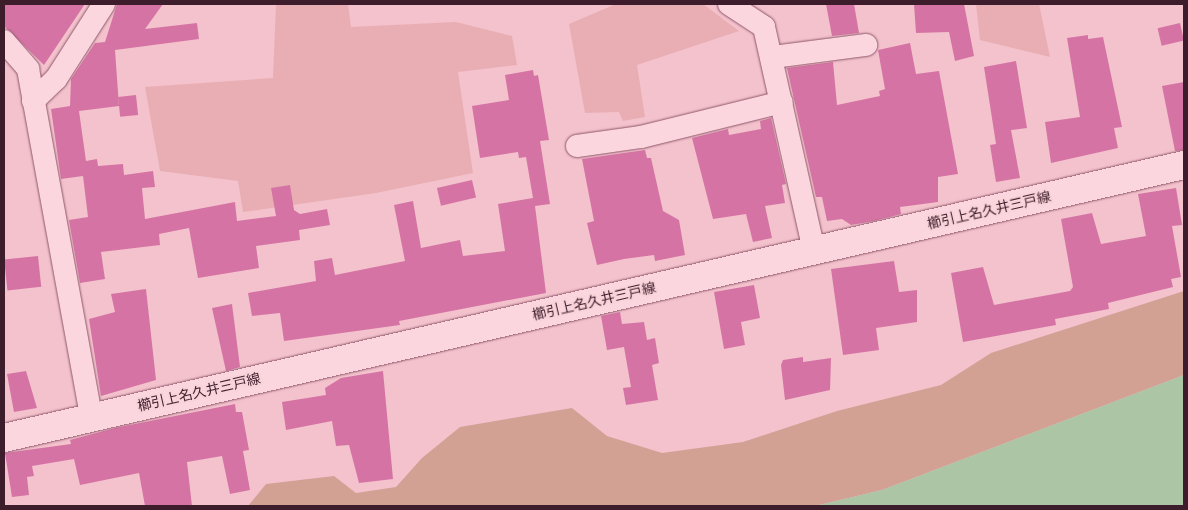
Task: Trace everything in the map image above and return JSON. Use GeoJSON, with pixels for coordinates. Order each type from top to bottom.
{"type":"FeatureCollection","features":[{"type":"Feature","properties":{"kind":"main road","name":"櫛引上名久井三戸線"},"geometry":{"type":"LineString","coordinates":[[4,438],[1184,165]]}},
{"type":"Feature","properties":{"kind":"street"},"geometry":{"type":"LineString","coordinates":[[34,101],[56,78],[104,4]]}},
{"type":"Feature","properties":{"kind":"street"},"geometry":{"type":"LineString","coordinates":[[729,4],[764,27],[773,57],[814,250]]}},
{"type":"Feature","properties":{"kind":"street"},"geometry":{"type":"LineString","coordinates":[[4,41],[28,69],[91,417]]}},
{"type":"Feature","properties":{"kind":"street"},"geometry":{"type":"LineString","coordinates":[[773,57],[866,45]]}},
{"type":"Feature","properties":{"kind":"street"},"geometry":{"type":"LineString","coordinates":[[577,146],[641,137],[782,102]]}},
{"type":"Feature","properties":{"kind":"shaded area"},"geometry":{"type":"Polygon","coordinates":[[[276,4],[348,4],[351,27],[456,22],[512,36],[517,65],[458,72],[473,173],[376,193],[243,212],[238,181],[160,171],[145,87],[273,78],[276,4]]]}},
{"type":"Feature","properties":{"kind":"shaded area"},"geometry":{"type":"Polygon","coordinates":[[[616,4],[703,4],[739,31],[637,65],[645,117],[623,121],[619,112],[585,113],[569,24],[616,4]]]}},
{"type":"Feature","properties":{"kind":"shaded area"},"geometry":{"type":"Polygon","coordinates":[[[976,4],[1039,4],[1050,57],[980,40],[976,4]]]}},
{"type":"Feature","properties":{"kind":"shaded area"},"geometry":{"type":"Polygon","coordinates":[[[1184,291],[1184,375],[882,490],[815,506],[248,506],[266,484],[334,476],[356,493],[396,487],[422,458],[460,427],[572,408],[607,436],[662,453],[743,442],[837,411],[941,385],[991,353],[1184,291]]]}},
{"type":"Feature","properties":{"kind":"shaded area"},"geometry":{"type":"Polygon","coordinates":[[[1184,375],[1184,506],[815,506],[882,490],[1184,375]]]}},
{"type":"Feature","properties":{"kind":"building"},"geometry":{"type":"Polygon","coordinates":[[[4,4],[85,4],[44,65],[4,26],[4,4]]]}},
{"type":"Feature","properties":{"kind":"building"},"geometry":{"type":"Polygon","coordinates":[[[117,4],[163,4],[145,29],[197,23],[199,39],[115,50],[119,106],[79,111],[86,161],[97,159],[98,166],[123,164],[124,175],[153,171],[155,187],[142,188],[145,219],[235,202],[237,221],[276,216],[271,188],[290,185],[294,210],[300,214],[327,209],[330,225],[299,230],[300,240],[256,246],[259,268],[198,278],[189,228],[159,234],[160,245],[101,252],[105,279],[80,283],[69,220],[88,217],[83,176],[61,179],[51,109],[70,106],[71,79],[95,43],[105,42],[117,4]]]}},
{"type":"Feature","properties":{"kind":"building"},"geometry":{"type":"Polygon","coordinates":[[[826,4],[854,4],[859,33],[832,36],[826,4]]]}},
{"type":"Feature","properties":{"kind":"building"},"geometry":{"type":"Polygon","coordinates":[[[914,4],[964,4],[974,56],[955,61],[949,32],[916,33],[914,4]]]}},
{"type":"Feature","properties":{"kind":"building"},"geometry":{"type":"Polygon","coordinates":[[[1180,23],[1184,41],[1162,46],[1158,28],[1180,23]]]}},
{"type":"Feature","properties":{"kind":"building"},"geometry":{"type":"Polygon","coordinates":[[[1088,35],[1088,39],[1103,37],[1122,127],[1114,128],[1118,148],[1051,163],[1045,122],[1080,117],[1067,38],[1088,35]]]}},
{"type":"Feature","properties":{"kind":"building"},"geometry":{"type":"Polygon","coordinates":[[[910,43],[916,74],[939,71],[958,174],[938,177],[938,202],[900,207],[901,214],[851,225],[842,219],[827,221],[822,197],[816,197],[787,68],[833,62],[837,105],[880,96],[879,91],[885,89],[878,50],[910,43]]]}},
{"type":"Feature","properties":{"kind":"building"},"geometry":{"type":"Polygon","coordinates":[[[1016,61],[1027,128],[1011,130],[1020,178],[996,182],[990,145],[996,144],[984,67],[1016,61]]]}},
{"type":"Feature","properties":{"kind":"building"},"geometry":{"type":"Polygon","coordinates":[[[533,70],[534,76],[538,75],[549,140],[540,141],[550,204],[535,206],[546,293],[399,321],[400,325],[284,341],[280,313],[252,316],[248,293],[316,281],[314,261],[332,258],[335,275],[405,261],[394,205],[413,201],[421,248],[460,240],[463,256],[505,251],[498,204],[533,198],[526,157],[519,158],[518,152],[480,158],[472,106],[509,100],[505,75],[533,70]]]}},
{"type":"Feature","properties":{"kind":"building"},"geometry":{"type":"Polygon","coordinates":[[[1184,82],[1184,150],[1175,151],[1162,86],[1184,82]]]}},
{"type":"Feature","properties":{"kind":"building"},"geometry":{"type":"Polygon","coordinates":[[[136,95],[138,115],[120,117],[118,97],[136,95]]]}},
{"type":"Feature","properties":{"kind":"building"},"geometry":{"type":"Polygon","coordinates":[[[771,118],[786,184],[782,185],[785,203],[765,206],[772,238],[753,242],[746,214],[713,219],[692,138],[728,129],[729,135],[761,129],[760,121],[771,118]]]}},
{"type":"Feature","properties":{"kind":"building"},"geometry":{"type":"Polygon","coordinates":[[[645,150],[647,158],[651,158],[663,211],[679,220],[685,255],[655,261],[654,255],[597,265],[587,223],[594,221],[582,159],[645,150]]]}},
{"type":"Feature","properties":{"kind":"building"},"geometry":{"type":"Polygon","coordinates":[[[472,180],[476,198],[441,206],[437,188],[472,180]]]}},
{"type":"Feature","properties":{"kind":"building"},"geometry":{"type":"Polygon","coordinates":[[[1176,188],[1182,225],[1172,226],[1181,277],[1171,279],[1173,287],[1108,303],[1109,309],[1055,319],[1056,325],[963,342],[951,273],[983,267],[994,305],[1070,291],[1073,287],[1061,219],[1092,213],[1101,244],[1146,236],[1138,194],[1176,188]]]}},
{"type":"Feature","properties":{"kind":"building"},"geometry":{"type":"Polygon","coordinates":[[[38,256],[41,287],[7,290],[4,260],[38,256]]]}},
{"type":"Feature","properties":{"kind":"building"},"geometry":{"type":"Polygon","coordinates":[[[894,261],[899,292],[917,290],[917,322],[876,328],[879,350],[843,355],[831,269],[894,261]]]}},
{"type":"Feature","properties":{"kind":"building"},"geometry":{"type":"Polygon","coordinates":[[[754,285],[760,318],[741,322],[745,345],[724,349],[714,292],[754,285]]]}},
{"type":"Feature","properties":{"kind":"building"},"geometry":{"type":"Polygon","coordinates":[[[146,289],[156,380],[101,396],[89,319],[115,312],[111,294],[146,289]]]}},
{"type":"Feature","properties":{"kind":"building"},"geometry":{"type":"Polygon","coordinates":[[[232,304],[240,367],[226,371],[212,308],[232,304]]]}},
{"type":"Feature","properties":{"kind":"building"},"geometry":{"type":"Polygon","coordinates":[[[620,312],[622,324],[644,322],[647,340],[655,338],[659,363],[652,365],[658,400],[626,405],[623,388],[631,387],[624,347],[607,350],[601,316],[620,312]]]}},
{"type":"Feature","properties":{"kind":"building"},"geometry":{"type":"Polygon","coordinates":[[[803,357],[803,362],[831,358],[830,390],[785,400],[781,365],[783,360],[803,357]]]}},
{"type":"Feature","properties":{"kind":"building"},"geometry":{"type":"Polygon","coordinates":[[[26,371],[37,408],[14,412],[7,374],[26,371]]]}},
{"type":"Feature","properties":{"kind":"building"},"geometry":{"type":"Polygon","coordinates":[[[383,371],[393,479],[359,483],[349,445],[336,446],[332,421],[286,430],[282,402],[326,395],[325,388],[341,378],[383,371]]]}},
{"type":"Feature","properties":{"kind":"building"},"geometry":{"type":"Polygon","coordinates":[[[235,404],[236,412],[242,412],[249,450],[243,451],[250,490],[230,494],[222,456],[187,462],[192,506],[145,506],[139,473],[80,485],[74,459],[32,466],[34,476],[27,477],[29,495],[12,497],[5,453],[71,444],[70,440],[115,428],[235,404]]]}}]}
